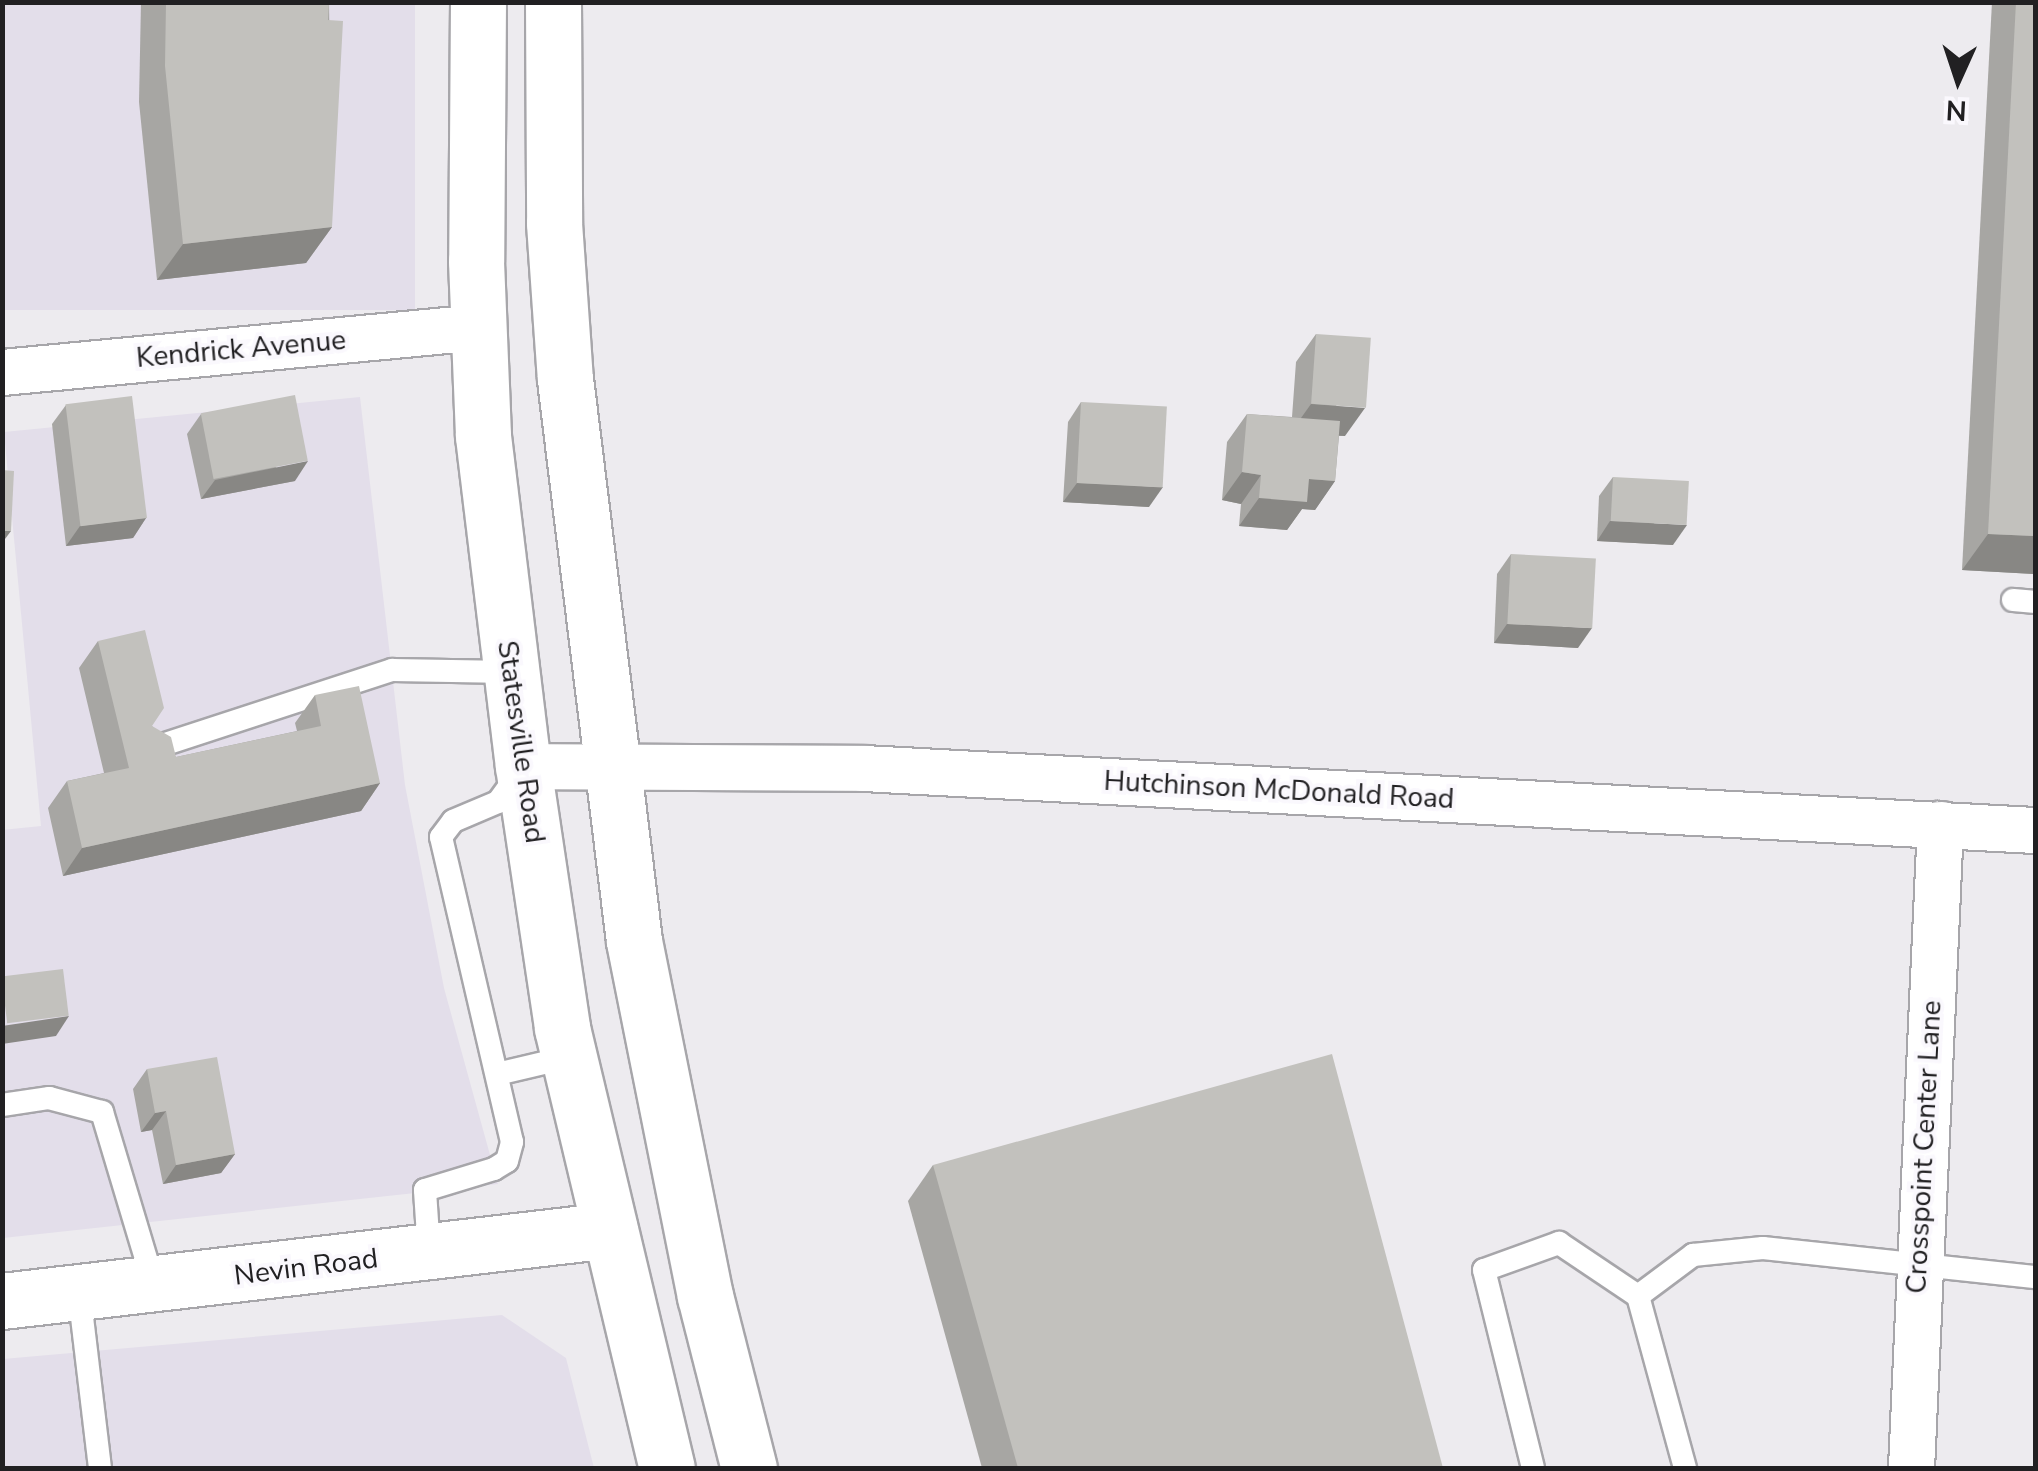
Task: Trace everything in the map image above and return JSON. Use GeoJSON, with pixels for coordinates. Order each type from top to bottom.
{"type":"FeatureCollection","features":[{"type":"Feature","properties":{"kind":"main road","name":"Statesville Road"},"geometry":{"type":"LineString","coordinates":[[478,2],[479,327],[484,436],[522,766],[569,1057],[667,1468]]}},
{"type":"Feature","properties":{"kind":"main road"},"geometry":{"type":"LineString","coordinates":[[553,2],[554,223],[565,379],[634,941],[706,1296],[748,1468]]}},
{"type":"Feature","properties":{"kind":"main road","name":"Nevin Road"},"geometry":{"type":"LineString","coordinates":[[2,1302],[610,1230]]}},
{"type":"Feature","properties":{"kind":"street","name":"Kendrick Avenue"},"geometry":{"type":"LineString","coordinates":[[2,372],[479,327]]}},
{"type":"Feature","properties":{"kind":"street","name":"Hutchinson McDonald Road"},"geometry":{"type":"LineString","coordinates":[[522,766],[611,762],[863,768],[2036,830]]}},
{"type":"Feature","properties":{"kind":"street","name":"Crosspoint Center Lane"},"geometry":{"type":"LineString","coordinates":[[1911,1468],[1940,824]]}},
{"type":"Feature","properties":{"kind":"lane"},"geometry":{"type":"LineString","coordinates":[[146,750],[392,670],[511,672]]}},
{"type":"Feature","properties":{"kind":"lane"},"geometry":{"type":"LineString","coordinates":[[429,1253],[425,1190],[507,1161],[511,1127],[440,837],[453,820],[498,802],[522,766]]}},
{"type":"Feature","properties":{"kind":"lane"},"geometry":{"type":"LineString","coordinates":[[497,1074],[569,1057]]}},
{"type":"Feature","properties":{"kind":"lane"},"geometry":{"type":"LineString","coordinates":[[2,1106],[50,1098],[102,1112],[154,1284]]}},
{"type":"Feature","properties":{"kind":"lane"},"geometry":{"type":"LineString","coordinates":[[1532,1468],[1484,1270],[1559,1244],[1638,1296],[1685,1468]]}},
{"type":"Feature","properties":{"kind":"lane"},"geometry":{"type":"LineString","coordinates":[[1638,1296],[1693,1255],[1763,1248],[1918,1262],[2036,1278]]}},
{"type":"Feature","properties":{"kind":"lane"},"geometry":{"type":"LineString","coordinates":[[79,1292],[100,1468]]}},
{"type":"Feature","properties":{"kind":"shaded area"},"geometry":{"type":"Polygon","coordinates":[[[3,3],[415,3],[415,310],[3,310],[3,3]]]}},
{"type":"Feature","properties":{"kind":"shaded area"},"geometry":{"type":"Polygon","coordinates":[[[360,397],[405,785],[444,988],[498,1184],[3,1238],[2,830],[41,826],[4,432],[360,397]]]}},
{"type":"Feature","properties":{"kind":"shaded area"},"geometry":{"type":"Polygon","coordinates":[[[502,1315],[566,1358],[594,1468],[3,1468],[3,1359],[502,1315]]]}},
{"type":"Feature","properties":{"kind":"building"},"geometry":{"type":"Polygon","coordinates":[[[166,2],[329,2],[328,20],[343,21],[332,227],[183,244],[165,66],[166,2]]]}},
{"type":"Feature","properties":{"kind":"building"},"geometry":{"type":"Polygon","coordinates":[[[2016,2],[2036,2],[2036,536],[1988,534],[2016,2]]]}},
{"type":"Feature","properties":{"kind":"building"},"geometry":{"type":"Polygon","coordinates":[[[1316,334],[1371,338],[1366,408],[1311,404],[1316,334]]]}},
{"type":"Feature","properties":{"kind":"building"},"geometry":{"type":"Polygon","coordinates":[[[295,395],[308,461],[214,479],[201,413],[295,395]]]}},
{"type":"Feature","properties":{"kind":"building"},"geometry":{"type":"Polygon","coordinates":[[[132,396],[147,518],[80,526],[65,404],[132,396]]]}},
{"type":"Feature","properties":{"kind":"building"},"geometry":{"type":"Polygon","coordinates":[[[1081,402],[1167,407],[1163,487],[1077,483],[1081,402]]]}},
{"type":"Feature","properties":{"kind":"building"},"geometry":{"type":"Polygon","coordinates":[[[1247,414],[1340,421],[1335,481],[1309,479],[1307,502],[1259,498],[1261,475],[1242,472],[1247,414]]]}},
{"type":"Feature","properties":{"kind":"building"},"geometry":{"type":"Polygon","coordinates":[[[2,470],[14,471],[11,531],[2,531],[2,470]]]}},
{"type":"Feature","properties":{"kind":"building"},"geometry":{"type":"Polygon","coordinates":[[[1613,477],[1689,481],[1687,525],[1611,521],[1613,477]]]}},
{"type":"Feature","properties":{"kind":"building"},"geometry":{"type":"Polygon","coordinates":[[[1511,554],[1596,558],[1592,628],[1507,624],[1511,554]]]}},
{"type":"Feature","properties":{"kind":"building"},"geometry":{"type":"Polygon","coordinates":[[[145,630],[164,708],[152,726],[171,737],[176,757],[321,726],[315,695],[359,686],[380,783],[82,848],[67,781],[129,768],[98,641],[145,630]]]}},
{"type":"Feature","properties":{"kind":"building"},"geometry":{"type":"Polygon","coordinates":[[[63,969],[69,1016],[7,1023],[2,976],[63,969]]]}},
{"type":"Feature","properties":{"kind":"building"},"geometry":{"type":"Polygon","coordinates":[[[1332,1054],[1443,1468],[1018,1468],[933,1165],[1332,1054]]]}},
{"type":"Feature","properties":{"kind":"building"},"geometry":{"type":"Polygon","coordinates":[[[217,1057],[235,1154],[176,1165],[166,1111],[155,1113],[147,1069],[217,1057]]]}}]}
